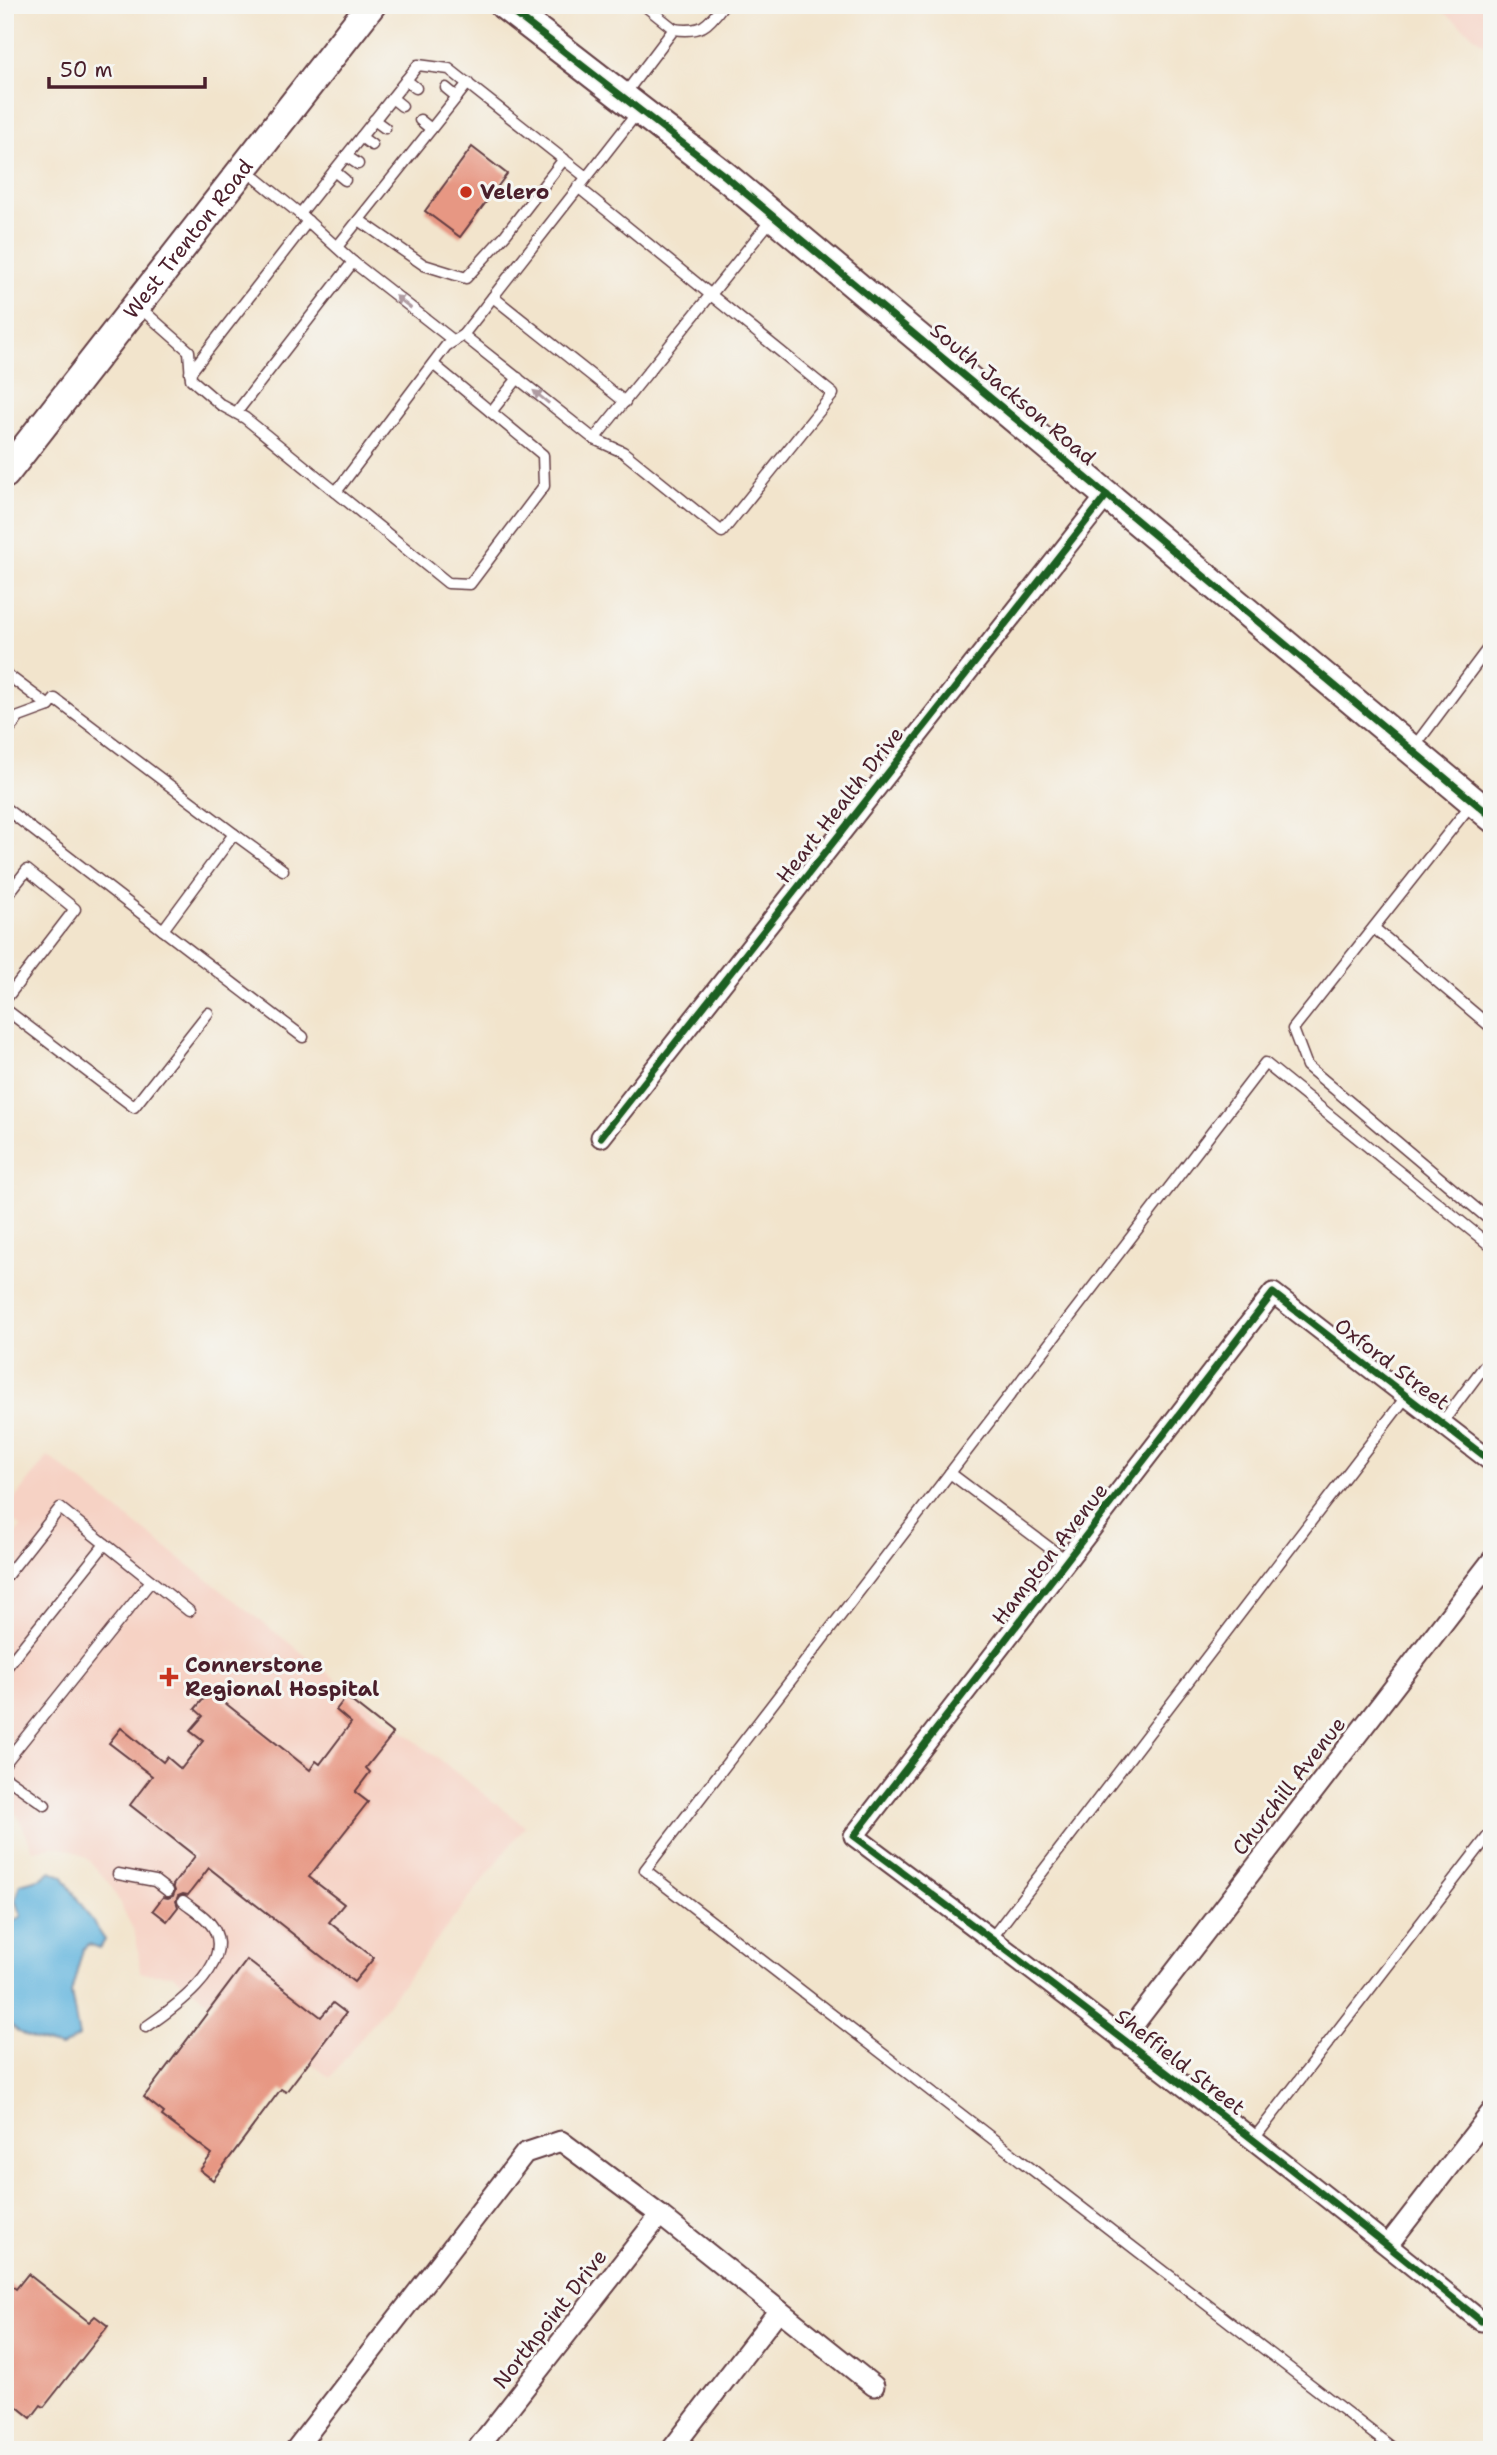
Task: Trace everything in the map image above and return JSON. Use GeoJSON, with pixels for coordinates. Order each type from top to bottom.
{"type":"FeatureCollection","features":[{"type":"Feature","properties":{"kind":"main road","name":"West Trenton Road"},"geometry":{"type":"LineString","coordinates":[[5,474],[371,5]]}},
{"type":"Feature","properties":{"kind":"main road","name":"South Jackson Road"},"geometry":{"type":"LineString","coordinates":[[505,5],[774,216],[1483,810]]}},
{"type":"Feature","properties":{"kind":"street","name":"Heart Health Drive"},"geometry":{"type":"LineString","coordinates":[[601,1137],[1107,495]]}},
{"type":"Feature","properties":{"kind":"street","name":"Oxford Street"},"geometry":{"type":"LineString","coordinates":[[1273,1293],[1492,1462]]}},
{"type":"Feature","properties":{"kind":"street","name":"Hampton Avenue"},"geometry":{"type":"LineString","coordinates":[[854,1836],[1273,1293]]}},
{"type":"Feature","properties":{"kind":"street","name":"Churchill Avenue"},"geometry":{"type":"LineString","coordinates":[[1122,2040],[1492,1560]]}},
{"type":"Feature","properties":{"kind":"street","name":"Sheffield Street"},"geometry":{"type":"LineString","coordinates":[[854,1836],[1388,2245],[1481,2321]]}},
{"type":"Feature","properties":{"kind":"street"},"geometry":{"type":"LineString","coordinates":[[1388,2245],[1492,2112]]}},
{"type":"Feature","properties":{"kind":"street"},"geometry":{"type":"LineString","coordinates":[[295,2450],[525,2153],[561,2141],[660,2215],[874,2386]]}},
{"type":"Feature","properties":{"kind":"street","name":"Northpoint Drive"},"geometry":{"type":"LineString","coordinates":[[477,2450],[660,2215]]}},
{"type":"Feature","properties":{"kind":"street"},"geometry":{"type":"LineString","coordinates":[[671,2450],[779,2310]]}},
{"type":"Feature","properties":{"kind":"lane"},"geometry":{"type":"LineString","coordinates":[[644,5],[674,29],[688,31],[708,26],[723,5]]}},
{"type":"Feature","properties":{"kind":"lane"},"geometry":{"type":"LineString","coordinates":[[337,492],[446,346],[458,338],[493,297],[586,177],[674,29]]}},
{"type":"Feature","properties":{"kind":"lane"},"geometry":{"type":"LineString","coordinates":[[300,214],[418,65]]}},
{"type":"Feature","properties":{"kind":"lane"},"geometry":{"type":"LineString","coordinates":[[418,65],[449,69],[586,177]]}},
{"type":"Feature","properties":{"kind":"lane"},"geometry":{"type":"LineString","coordinates":[[418,65],[428,73]]}},
{"type":"Feature","properties":{"kind":"lane"},"geometry":{"type":"LineString","coordinates":[[406,80],[416,88]]}},
{"type":"Feature","properties":{"kind":"lane"},"geometry":{"type":"LineString","coordinates":[[337,247],[468,83]]}},
{"type":"Feature","properties":{"kind":"lane"},"geometry":{"type":"LineString","coordinates":[[446,88],[457,97]]}},
{"type":"Feature","properties":{"kind":"lane"},"geometry":{"type":"LineString","coordinates":[[392,98],[402,106]]}},
{"type":"Feature","properties":{"kind":"lane"},"geometry":{"type":"LineString","coordinates":[[435,103],[445,111]]}},
{"type":"Feature","properties":{"kind":"lane"},"geometry":{"type":"LineString","coordinates":[[374,120],[386,128]]}},
{"type":"Feature","properties":{"kind":"lane"},"geometry":{"type":"LineString","coordinates":[[420,120],[431,129]]}},
{"type":"Feature","properties":{"kind":"lane"},"geometry":{"type":"LineString","coordinates":[[361,137],[372,145]]}},
{"type":"Feature","properties":{"kind":"lane"},"geometry":{"type":"LineString","coordinates":[[404,142],[415,150]]}},
{"type":"Feature","properties":{"kind":"lane"},"geometry":{"type":"LineString","coordinates":[[346,156],[358,164]]}},
{"type":"Feature","properties":{"kind":"lane"},"geometry":{"type":"LineString","coordinates":[[390,159],[401,168]]}},
{"type":"Feature","properties":{"kind":"lane"},"geometry":{"type":"LineString","coordinates":[[359,220],[424,265],[466,278],[506,234],[564,159]]}},
{"type":"Feature","properties":{"kind":"lane"},"geometry":{"type":"LineString","coordinates":[[244,168],[309,221],[353,262],[518,378],[594,439],[623,453],[722,532],[833,394],[578,187]]}},
{"type":"Feature","properties":{"kind":"lane"},"geometry":{"type":"LineString","coordinates":[[334,171],[345,180]]}},
{"type":"Feature","properties":{"kind":"lane"},"geometry":{"type":"LineString","coordinates":[[375,178],[386,186]]}},
{"type":"Feature","properties":{"kind":"lane"},"geometry":{"type":"LineString","coordinates":[[363,195],[373,203]]}},
{"type":"Feature","properties":{"kind":"lane"},"geometry":{"type":"LineString","coordinates":[[594,439],[774,216]]}},
{"type":"Feature","properties":{"kind":"lane"},"geometry":{"type":"LineString","coordinates":[[190,373],[309,221]]}},
{"type":"Feature","properties":{"kind":"lane"},"geometry":{"type":"LineString","coordinates":[[236,414],[353,262]]}},
{"type":"Feature","properties":{"kind":"lane"},"geometry":{"type":"LineString","coordinates":[[493,297],[625,402]]}},
{"type":"Feature","properties":{"kind":"lane"},"geometry":{"type":"LineString","coordinates":[[137,305],[189,351],[191,379],[221,405],[245,418],[449,583],[470,584],[544,486],[543,455],[433,363]]}},
{"type":"Feature","properties":{"kind":"lane"},"geometry":{"type":"LineString","coordinates":[[491,412],[518,378]]}},
{"type":"Feature","properties":{"kind":"lane"},"geometry":{"type":"LineString","coordinates":[[1411,750],[1492,643]]}},
{"type":"Feature","properties":{"kind":"lane"},"geometry":{"type":"LineString","coordinates":[[5,673],[49,706]]}},
{"type":"Feature","properties":{"kind":"lane"},"geometry":{"type":"LineString","coordinates":[[5,734],[19,717],[49,706],[55,699],[283,870]]}},
{"type":"Feature","properties":{"kind":"lane"},"geometry":{"type":"LineString","coordinates":[[5,808],[303,1037]]}},
{"type":"Feature","properties":{"kind":"lane"},"geometry":{"type":"LineString","coordinates":[[1483,810],[1374,928],[1293,1029],[1307,1066],[1492,1222]]}},
{"type":"Feature","properties":{"kind":"lane"},"geometry":{"type":"LineString","coordinates":[[163,930],[234,834]]}},
{"type":"Feature","properties":{"kind":"lane"},"geometry":{"type":"LineString","coordinates":[[5,898],[27,870],[75,909],[5,1000]]}},
{"type":"Feature","properties":{"kind":"lane"},"geometry":{"type":"LineString","coordinates":[[1374,928],[1492,1028]]}},
{"type":"Feature","properties":{"kind":"lane"},"geometry":{"type":"LineString","coordinates":[[5,1009],[134,1107],[208,1013]]}},
{"type":"Feature","properties":{"kind":"lane"},"geometry":{"type":"LineString","coordinates":[[1395,2450],[645,1870],[1265,1063],[1492,1247]]}},
{"type":"Feature","properties":{"kind":"lane"},"geometry":{"type":"LineString","coordinates":[[1441,1424],[1492,1356]]}},
{"type":"Feature","properties":{"kind":"lane"},"geometry":{"type":"LineString","coordinates":[[991,1939],[1406,1397]]}},
{"type":"Feature","properties":{"kind":"lane"},"geometry":{"type":"LineString","coordinates":[[950,1473],[1067,1561]]}},
{"type":"Feature","properties":{"kind":"lane"},"geometry":{"type":"LineString","coordinates":[[5,1578],[60,1508],[189,1611]]}},
{"type":"Feature","properties":{"kind":"lane"},"geometry":{"type":"LineString","coordinates":[[5,1670],[106,1544]]}},
{"type":"Feature","properties":{"kind":"lane"},"geometry":{"type":"LineString","coordinates":[[5,1763],[150,1581]]}},
{"type":"Feature","properties":{"kind":"lane"},"geometry":{"type":"LineString","coordinates":[[5,1777],[45,1805]]}},
{"type":"Feature","properties":{"kind":"lane"},"geometry":{"type":"LineString","coordinates":[[1252,2140],[1492,1831]]}},
{"type":"Feature","properties":{"kind":"lane"},"geometry":{"type":"LineString","coordinates":[[118,1874],[155,1881],[168,1891]]}},
{"type":"Feature","properties":{"kind":"lane"},"geometry":{"type":"LineString","coordinates":[[146,2027],[180,2004],[203,1978],[217,1954],[215,1931],[203,1916],[183,1901]]}},
{"type":"Feature","properties":{"kind":"shaded area"},"geometry":{"type":"Polygon","coordinates":[[[1435,5],[1492,5],[1492,50],[1435,5]]]}},
{"type":"Feature","properties":{"kind":"shaded area","name":"Connerstone Regional Hospital"},"geometry":{"type":"Polygon","coordinates":[[[48,1456],[525,1826],[330,2078],[220,1993],[211,2004],[173,1975],[140,1973],[134,1931],[111,1886],[89,1860],[73,1850],[53,1847],[33,1850],[18,1816],[5,1806],[5,1548],[21,1527],[5,1514],[5,1511],[48,1456]]]}},
{"type":"Feature","properties":{"kind":"water"},"geometry":{"type":"Polygon","coordinates":[[[51,1871],[62,1876],[105,1940],[100,1948],[89,1944],[83,1949],[71,1993],[79,2037],[61,2047],[32,2039],[16,2030],[6,2015],[5,2004],[6,1988],[14,1973],[5,1963],[5,1927],[21,1916],[15,1900],[20,1884],[42,1878],[51,1871]]]}},
{"type":"Feature","properties":{"kind":"building","name":"Velero"},"geometry":{"type":"Polygon","coordinates":[[[472,147],[507,174],[460,237],[425,211],[472,147]]]}},
{"type":"Feature","properties":{"kind":"building"},"geometry":{"type":"Polygon","coordinates":[[[210,1691],[310,1770],[316,1761],[320,1764],[351,1723],[336,1710],[346,1697],[393,1734],[366,1768],[370,1772],[355,1792],[368,1802],[309,1877],[344,1904],[329,1922],[374,1958],[354,1982],[209,1868],[188,1895],[178,1896],[178,1907],[167,1921],[153,1910],[163,1897],[173,1896],[173,1885],[195,1856],[130,1805],[152,1776],[109,1743],[121,1728],[163,1762],[167,1757],[181,1769],[203,1741],[190,1731],[203,1716],[195,1709],[210,1691]]]}},
{"type":"Feature","properties":{"kind":"building"},"geometry":{"type":"Polygon","coordinates":[[[247,1960],[321,2017],[333,2003],[346,2013],[286,2092],[281,2089],[213,2180],[200,2170],[212,2154],[162,2116],[164,2113],[144,2097],[247,1960]]]}},
{"type":"Feature","properties":{"kind":"building"},"geometry":{"type":"Polygon","coordinates":[[[28,2274],[89,2322],[95,2316],[108,2326],[44,2407],[41,2405],[31,2418],[5,2397],[5,2281],[16,2289],[28,2274]]]}},
{"type":"Feature","properties":{"kind":"cycle path"},"geometry":{"type":"LineString","coordinates":[[504,5],[725,176],[1492,817]]}},
{"type":"Feature","properties":{"kind":"cycle path"},"geometry":{"type":"LineString","coordinates":[[601,1137],[1107,495]]}},
{"type":"Feature","properties":{"kind":"cycle path"},"geometry":{"type":"LineString","coordinates":[[1481,2321],[1170,2075],[854,1836],[1273,1293],[1492,1462]]}},
{"type":"Feature","properties":{"kind":"place","name":"Velero"},"geometry":{"type":"Point","coordinates":[466,192]}},
{"type":"Feature","properties":{"kind":"place","name":"Connerstone Regional Hospital"},"geometry":{"type":"Point","coordinates":[169,1677]}}]}
